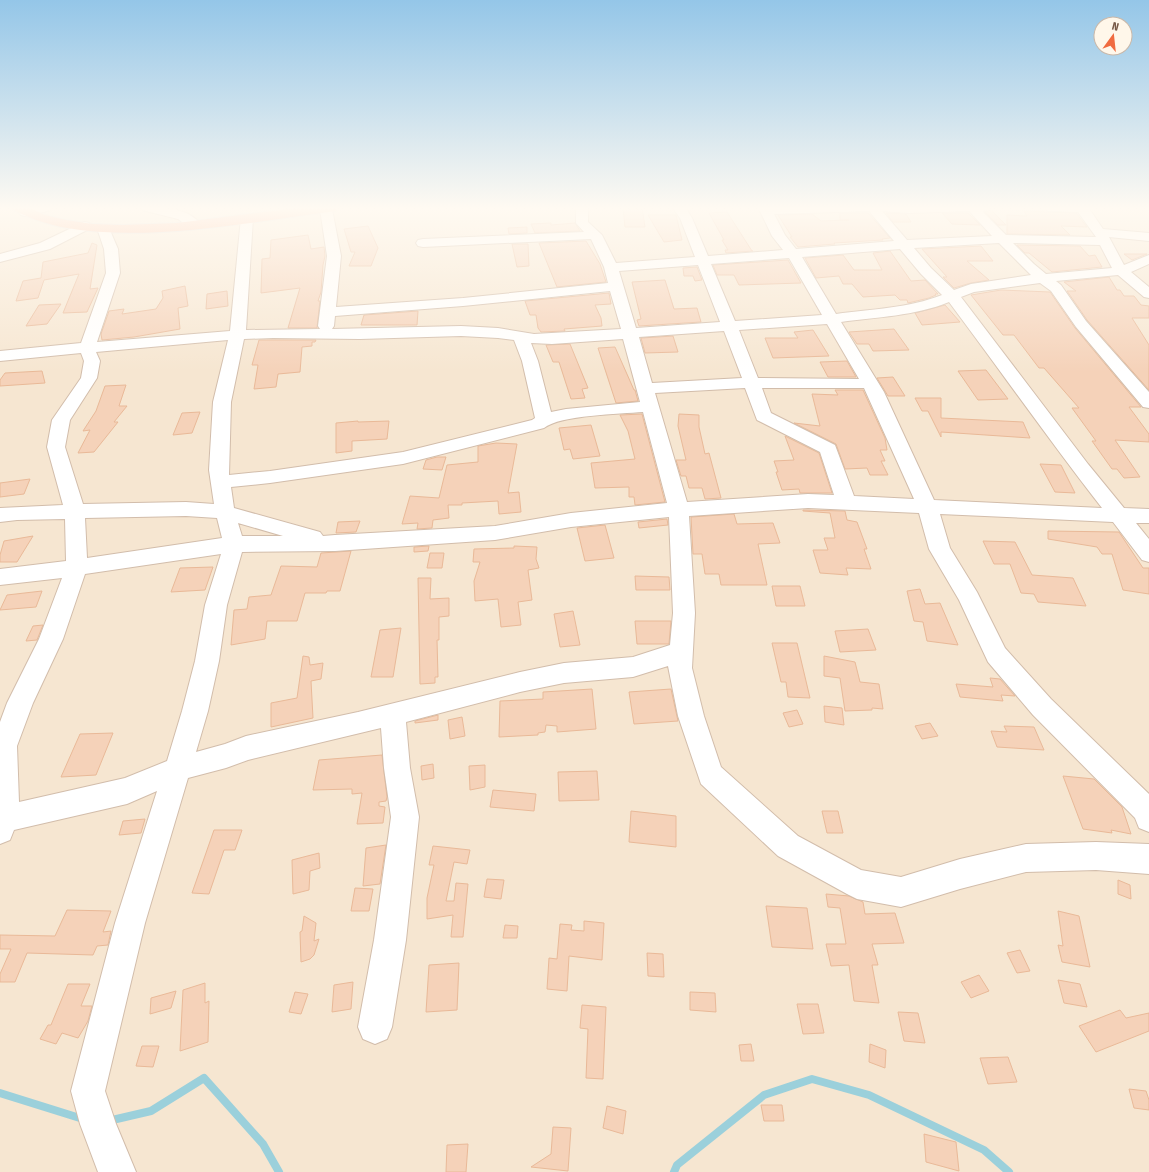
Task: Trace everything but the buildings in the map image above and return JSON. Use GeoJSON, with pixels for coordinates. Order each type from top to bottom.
{"type":"FeatureCollection","features":[{"type":"Feature","properties":{"kind":"street"},"geometry":{"type":"LineString","coordinates":[[112,262],[113,273],[87,349],[92,361],[89,378],[61,420],[56,447],[75,512],[77,567],[51,639],[20,703],[4,746],[2,823],[127,791],[177,769],[226,756],[246,748],[534,679],[564,673],[633,667],[680,652]]}},
{"type":"Feature","properties":{"kind":"street"},"geometry":{"type":"LineString","coordinates":[[117,1172],[98,1124],[88,1091],[130,923],[196,711],[207,661],[216,605],[234,544],[225,512],[219,470],[222,402],[237,334],[244,262]]}},
{"type":"Feature","properties":{"kind":"street"},"geometry":{"type":"LineString","coordinates":[[325,334],[333,262]]}},
{"type":"Feature","properties":{"kind":"street"},"geometry":{"type":"LineString","coordinates":[[609,262],[617,286],[679,510],[684,613],[680,668],[691,716],[710,775],[788,846],[857,884],[901,892],[960,874],[1026,858],[1096,856],[1149,859]]}},
{"type":"Feature","properties":{"kind":"street"},"geometry":{"type":"LineString","coordinates":[[611,267],[692,262]]}},
{"type":"Feature","properties":{"kind":"street"},"geometry":{"type":"LineString","coordinates":[[703,262],[730,326],[763,416],[828,449],[846,503]]}},
{"type":"Feature","properties":{"kind":"street"},"geometry":{"type":"LineString","coordinates":[[797,262],[870,383],[908,462],[927,506],[940,549],[969,598],[996,655],[1042,707],[1145,809],[1149,818]]}},
{"type":"Feature","properties":{"kind":"street"},"geometry":{"type":"LineString","coordinates":[[918,262],[952,296],[1149,554]]}},
{"type":"Feature","properties":{"kind":"street"},"geometry":{"type":"LineString","coordinates":[[1024,262],[1056,288],[1081,324],[1149,403]]}},
{"type":"Feature","properties":{"kind":"street"},"geometry":{"type":"LineString","coordinates":[[1115,262],[1121,271],[1149,294]]}},
{"type":"Feature","properties":{"kind":"street"},"geometry":{"type":"LineString","coordinates":[[0,356],[237,334],[461,331],[498,333],[534,339],[552,339],[832,319],[903,310],[934,303],[971,288],[1014,281],[1121,271],[1143,262]]}},
{"type":"Feature","properties":{"kind":"street"},"geometry":{"type":"LineString","coordinates":[[328,312],[463,302],[617,286]]}},
{"type":"Feature","properties":{"kind":"street"},"geometry":{"type":"LineString","coordinates":[[522,337],[530,361],[544,419]]}},
{"type":"Feature","properties":{"kind":"street"},"geometry":{"type":"LineString","coordinates":[[221,482],[270,477],[403,458],[538,424],[544,419],[710,384],[752,383],[841,385],[870,383]]}},
{"type":"Feature","properties":{"kind":"street"},"geometry":{"type":"LineString","coordinates":[[0,577],[234,544],[335,543],[495,533],[571,520],[638,512],[808,501],[962,509],[1149,516]]}},
{"type":"Feature","properties":{"kind":"street"},"geometry":{"type":"LineString","coordinates":[[0,515],[17,513],[186,509],[225,512],[335,543]]}},
{"type":"Feature","properties":{"kind":"street"},"geometry":{"type":"LineString","coordinates":[[375,1027],[390,940],[405,817],[397,768],[393,714]]}},
{"type":"Feature","properties":{"kind":"shaded area"},"geometry":{"type":"Polygon","coordinates":[[[0,262],[1149,262],[1149,1172],[0,1172],[0,262]]]}},
{"type":"Feature","properties":{"kind":"waterway"},"geometry":{"type":"LineString","coordinates":[[108,1121],[151,1111],[204,1078],[263,1144],[279,1172]]}},
{"type":"Feature","properties":{"kind":"waterway"},"geometry":{"type":"LineString","coordinates":[[674,1172],[677,1165],[764,1095],[812,1079],[869,1095],[984,1150],[1009,1172]]}},
{"type":"Feature","properties":{"kind":"waterway"},"geometry":{"type":"LineString","coordinates":[[0,1093],[83,1119]]}}]}
